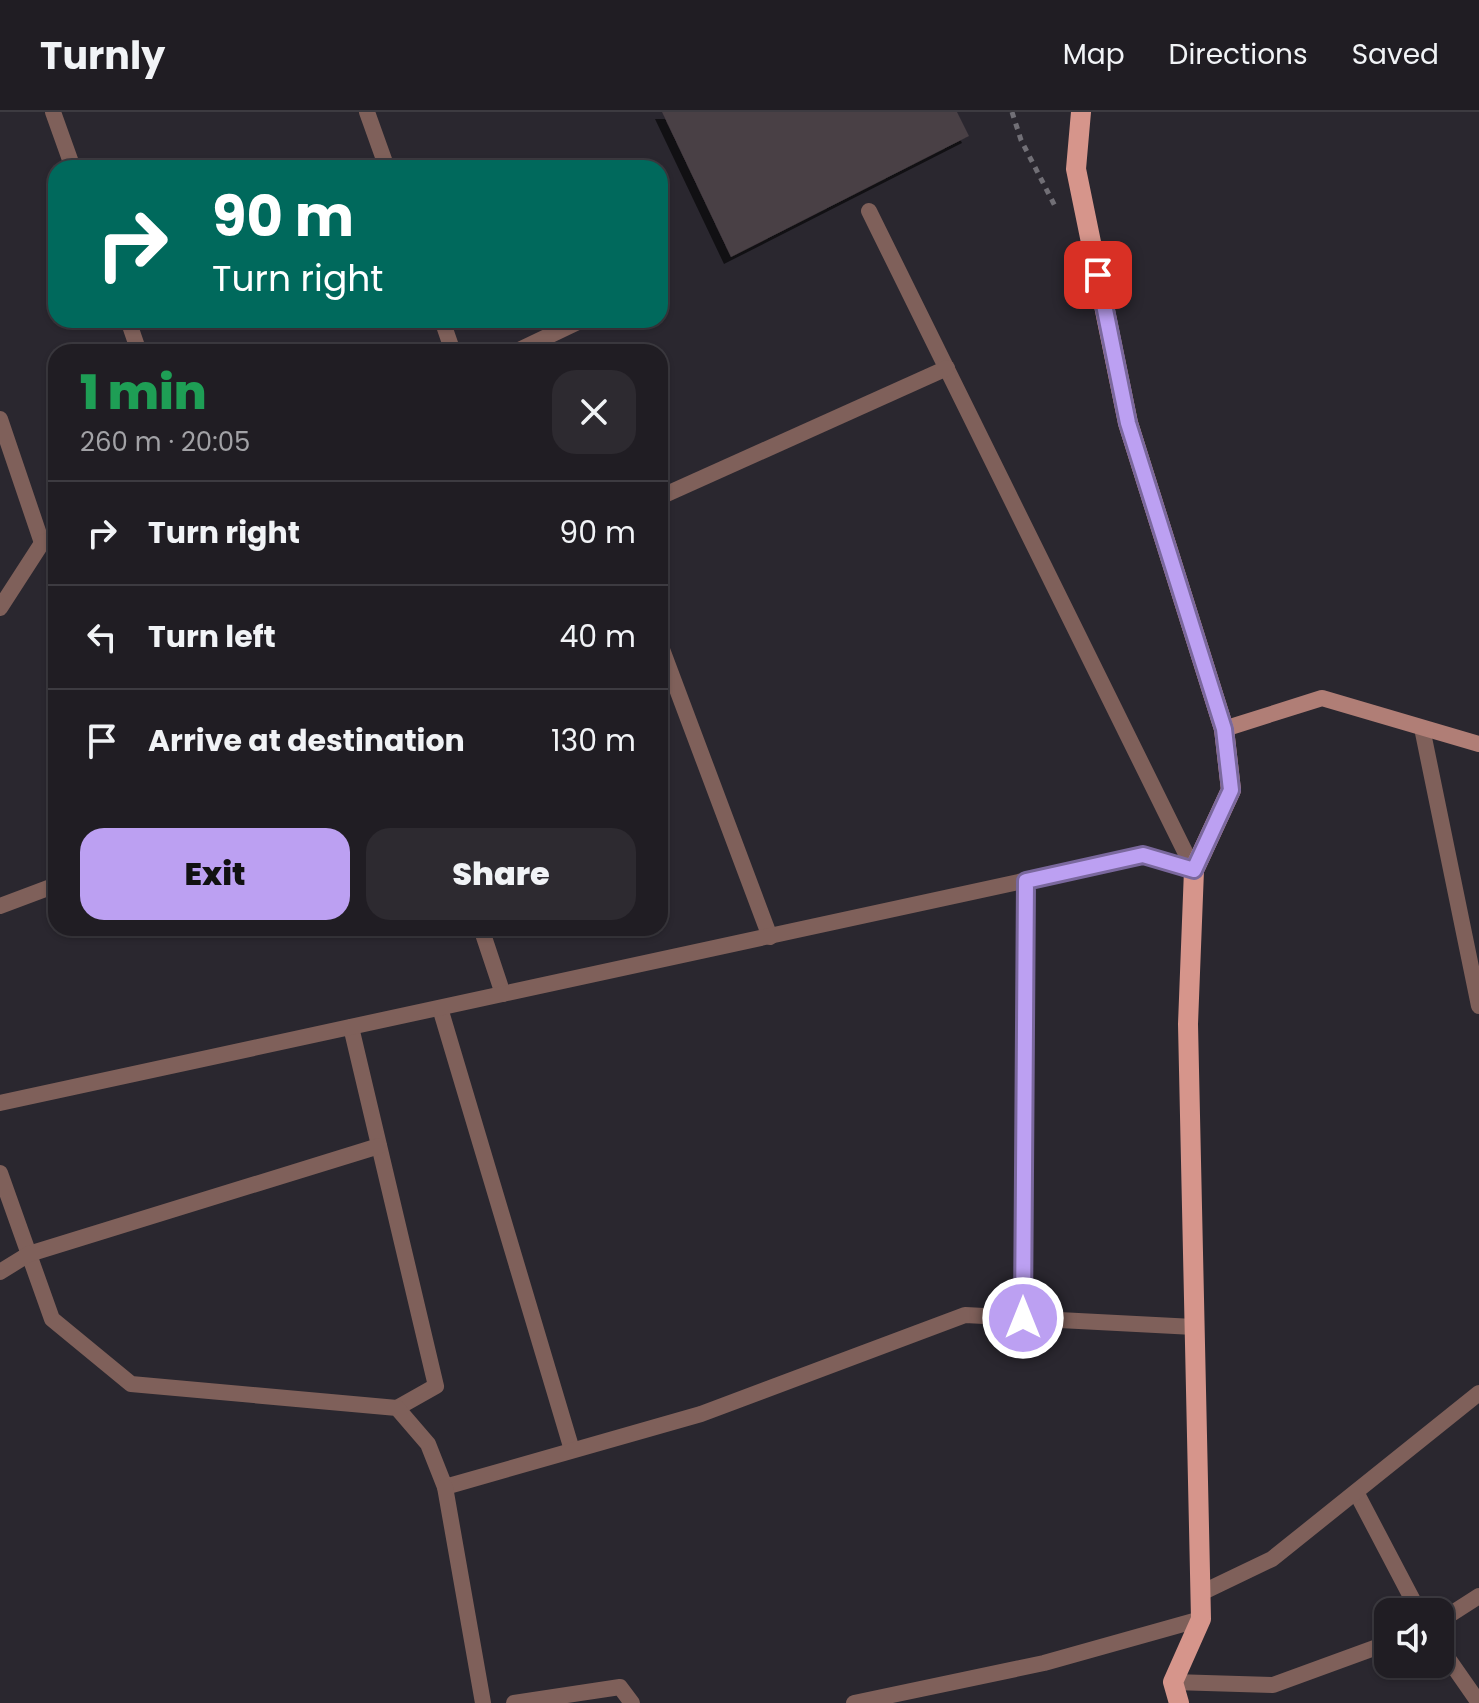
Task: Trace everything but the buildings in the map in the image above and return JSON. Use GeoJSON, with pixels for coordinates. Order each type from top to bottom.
{"type":"FeatureCollection","features":[{"type":"Feature","properties":{"kind":"main road"},"geometry":{"type":"LineString","coordinates":[[1081,112],[1076,169],[1128,423],[1224,729],[1231,790],[1194,870],[1188,1024],[1201,1619],[1173,1682],[1179,1703]]}},
{"type":"Feature","properties":{"kind":"street"},"geometry":{"type":"LineString","coordinates":[[53,112],[70,160]]}},
{"type":"Feature","properties":{"kind":"street"},"geometry":{"type":"LineString","coordinates":[[367,112],[384,160]]}},
{"type":"Feature","properties":{"kind":"street"},"geometry":{"type":"LineString","coordinates":[[869,211],[1194,870]]}},
{"type":"Feature","properties":{"kind":"street"},"geometry":{"type":"LineString","coordinates":[[532,344],[565,328]]}},
{"type":"Feature","properties":{"kind":"street"},"geometry":{"type":"LineString","coordinates":[[668,493],[947,368]]}},
{"type":"Feature","properties":{"kind":"street"},"geometry":{"type":"LineString","coordinates":[[0,419],[48,538]]}},
{"type":"Feature","properties":{"kind":"street"},"geometry":{"type":"LineString","coordinates":[[0,608],[48,541]]}},
{"type":"Feature","properties":{"kind":"street"},"geometry":{"type":"LineString","coordinates":[[668,665],[770,937]]}},
{"type":"Feature","properties":{"kind":"street"},"geometry":{"type":"LineString","coordinates":[[1224,729],[1322,698],[1479,744]]}},
{"type":"Feature","properties":{"kind":"street"},"geometry":{"type":"LineString","coordinates":[[1422,728],[1479,1006]]}},
{"type":"Feature","properties":{"kind":"street"},"geometry":{"type":"LineString","coordinates":[[0,1103],[1143,855],[1194,870]]}},
{"type":"Feature","properties":{"kind":"street"},"geometry":{"type":"LineString","coordinates":[[1023,1318],[1026,881]]}},
{"type":"Feature","properties":{"kind":"street"},"geometry":{"type":"LineString","coordinates":[[0,906],[48,888]]}},
{"type":"Feature","properties":{"kind":"street"},"geometry":{"type":"LineString","coordinates":[[484,936],[503,994]]}},
{"type":"Feature","properties":{"kind":"street"},"geometry":{"type":"LineString","coordinates":[[440,1008],[572,1450]]}},
{"type":"Feature","properties":{"kind":"street"},"geometry":{"type":"LineString","coordinates":[[0,1173],[52,1319],[131,1384],[397,1408],[436,1386],[351,1027]]}},
{"type":"Feature","properties":{"kind":"street"},"geometry":{"type":"LineString","coordinates":[[0,1272],[29,1254],[379,1146]]}},
{"type":"Feature","properties":{"kind":"street"},"geometry":{"type":"LineString","coordinates":[[445,1487],[701,1414],[965,1315],[1194,1327]]}},
{"type":"Feature","properties":{"kind":"street"},"geometry":{"type":"LineString","coordinates":[[1201,1593],[1272,1559],[1479,1393]]}},
{"type":"Feature","properties":{"kind":"street"},"geometry":{"type":"LineString","coordinates":[[397,1408],[428,1444],[445,1487],[483,1703]]}},
{"type":"Feature","properties":{"kind":"street"},"geometry":{"type":"LineString","coordinates":[[1356,1492],[1412,1598]]}},
{"type":"Feature","properties":{"kind":"street"},"geometry":{"type":"LineString","coordinates":[[1454,1612],[1479,1596]]}},
{"type":"Feature","properties":{"kind":"street"},"geometry":{"type":"LineString","coordinates":[[854,1703],[1044,1663],[1201,1619]]}},
{"type":"Feature","properties":{"kind":"street"},"geometry":{"type":"LineString","coordinates":[[1173,1682],[1273,1685],[1374,1648]]}},
{"type":"Feature","properties":{"kind":"street"},"geometry":{"type":"LineString","coordinates":[[1454,1667],[1479,1703]]}},
{"type":"Feature","properties":{"kind":"street"},"geometry":{"type":"LineString","coordinates":[[514,1703],[620,1687],[632,1703]]}},
{"type":"Feature","properties":{"kind":"route"},"geometry":{"type":"LineString","coordinates":[[1023,1318],[1026,881],[1143,855],[1194,870],[1231,790],[1224,729],[1128,423],[1098,275]]}}]}
